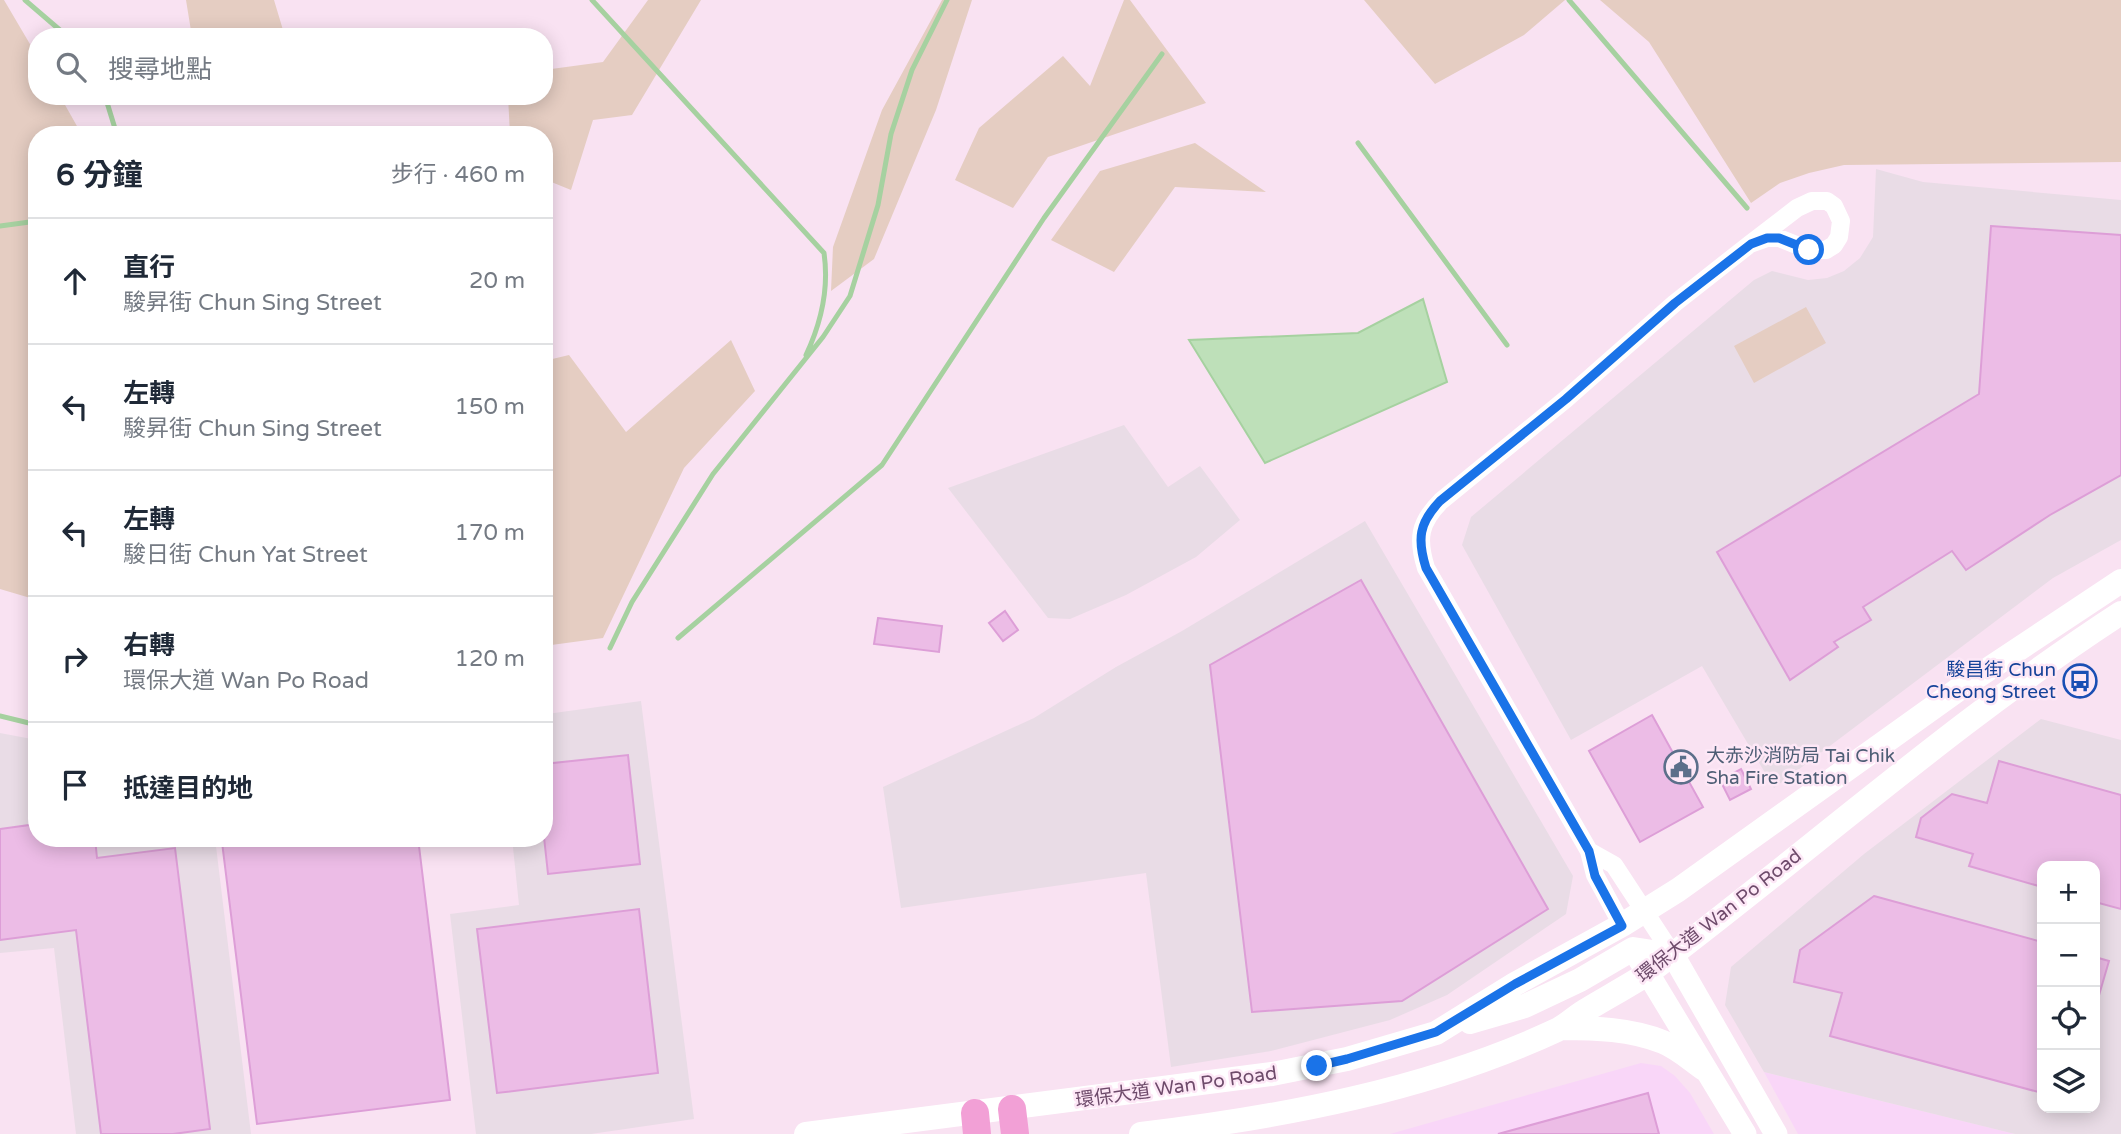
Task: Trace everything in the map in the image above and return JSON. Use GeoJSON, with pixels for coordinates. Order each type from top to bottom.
{"type":"FeatureCollection","features":[{"type":"Feature","properties":{"kind":"main road","name":"環保大道 Wan Po Road"},"geometry":{"type":"LineString","coordinates":[[806,1134],[1014,1122],[1347,1059],[1436,1032],[1515,984],[1622,926],[1688,883],[1966,684],[2121,581]]}},
{"type":"Feature","properties":{"kind":"main road","name":"環保大道 Wan Po Road"},"geometry":{"type":"LineString","coordinates":[[1141,1134],[1230,1121],[1351,1098],[1460,1068],[1561,1028],[1673,955],[2006,694],[2065,649],[2121,613]]}},
{"type":"Feature","properties":{"kind":"main road"},"geometry":{"type":"LineString","coordinates":[[1436,1032],[1525,1006],[1580,980],[1633,949],[1673,955]]}},
{"type":"Feature","properties":{"kind":"main road"},"geometry":{"type":"LineString","coordinates":[[1561,1028],[1621,1031],[1650,1037],[1675,1048],[1704,1069]]}},
{"type":"Feature","properties":{"kind":"street"},"geometry":{"type":"LineString","coordinates":[[1745,1134],[1647,974],[1595,876],[1589,851],[1426,568],[1421,553],[1420,533],[1426,518],[1440,501],[1566,399],[1675,303],[1797,208],[1812,201],[1827,201],[1839,214],[1839,237],[1834,245],[1826,250],[1809,250],[1779,238],[1767,238],[1751,244]]}},
{"type":"Feature","properties":{"kind":"street"},"geometry":{"type":"LineString","coordinates":[[1589,851],[1614,865],[1645,911],[1776,1134]]}},
{"type":"Feature","properties":{"kind":"shaded area"},"geometry":{"type":"Polygon","coordinates":[[[0,0],[4,0],[28,41],[28,105],[65,105],[77,126],[28,126],[28,597],[0,589],[0,0]]]}},
{"type":"Feature","properties":{"kind":"shaded area"},"geometry":{"type":"Polygon","coordinates":[[[186,0],[274,0],[282,28],[191,28],[186,0]]]}},
{"type":"Feature","properties":{"kind":"shaded area"},"geometry":{"type":"Polygon","coordinates":[[[648,0],[701,0],[632,115],[593,120],[571,190],[553,183],[553,126],[510,126],[508,105],[553,105],[553,69],[603,62],[648,0]]]}},
{"type":"Feature","properties":{"kind":"shaded area"},"geometry":{"type":"Polygon","coordinates":[[[942,0],[972,0],[936,110],[874,259],[831,291],[833,247],[882,110],[942,0]]]}},
{"type":"Feature","properties":{"kind":"shaded area"},"geometry":{"type":"Polygon","coordinates":[[[1124,0],[1130,0],[1206,103],[1048,157],[1013,208],[955,180],[979,128],[1063,56],[1090,86],[1124,0]]]}},
{"type":"Feature","properties":{"kind":"shaded area"},"geometry":{"type":"Polygon","coordinates":[[[1364,0],[1565,0],[1524,35],[1435,84],[1364,0]]]}},
{"type":"Feature","properties":{"kind":"shaded area"},"geometry":{"type":"Polygon","coordinates":[[[1600,0],[2121,0],[2121,162],[1844,165],[1780,183],[1751,203],[1649,42],[1600,0]]]}},
{"type":"Feature","properties":{"kind":"shaded area"},"geometry":{"type":"Polygon","coordinates":[[[1195,143],[1266,192],[1175,187],[1114,272],[1051,240],[1100,171],[1195,143]]]}},
{"type":"Feature","properties":{"kind":"shaded area"},"geometry":{"type":"Polygon","coordinates":[[[1876,169],[1923,182],[2121,200],[2121,540],[2053,578],[1774,788],[1702,666],[1571,740],[1462,545],[1471,517],[1754,280],[1772,271],[1808,280],[1827,278],[1844,271],[1860,258],[1873,237],[1876,169]]]}},
{"type":"Feature","properties":{"kind":"shaded area"},"geometry":{"type":"Polygon","coordinates":[[[1423,299],[1447,382],[1265,463],[1189,340],[1358,333],[1423,299]]]}},
{"type":"Feature","properties":{"kind":"shaded area"},"geometry":{"type":"Polygon","coordinates":[[[1806,307],[1826,343],[1754,383],[1734,346],[1806,307]]]}},
{"type":"Feature","properties":{"kind":"shaded area"},"geometry":{"type":"Polygon","coordinates":[[[731,340],[755,391],[684,468],[603,638],[553,645],[553,359],[569,355],[626,432],[731,340]]]}},
{"type":"Feature","properties":{"kind":"shaded area"},"geometry":{"type":"Polygon","coordinates":[[[1124,425],[1168,487],[1200,466],[1240,520],[1196,557],[1126,595],[1070,619],[1048,618],[948,488],[1124,425]]]}},
{"type":"Feature","properties":{"kind":"shaded area"},"geometry":{"type":"Polygon","coordinates":[[[1365,521],[1573,876],[1566,914],[1447,995],[1390,1020],[1271,1051],[1171,1067],[1146,873],[901,908],[883,787],[1034,718],[1365,521]]]}},
{"type":"Feature","properties":{"kind":"shaded area"},"geometry":{"type":"Polygon","coordinates":[[[641,701],[694,1119],[591,1134],[476,1134],[450,914],[519,905],[513,847],[553,847],[553,713],[641,701]]]}},
{"type":"Feature","properties":{"kind":"shaded area"},"geometry":{"type":"Polygon","coordinates":[[[2041,719],[2121,740],[2121,1134],[2015,1134],[1764,1072],[1725,1005],[1731,967],[1864,854],[2041,719]]]}},
{"type":"Feature","properties":{"kind":"shaded area"},"geometry":{"type":"Polygon","coordinates":[[[0,733],[28,738],[28,847],[216,847],[251,1134],[76,1134],[54,948],[0,953],[0,733]]]}},
{"type":"Feature","properties":{"kind":"shaded area"},"geometry":{"type":"Polygon","coordinates":[[[1641,1063],[1661,1066],[1675,1076],[1690,1093],[1714,1134],[1390,1134],[1641,1063]]]}},
{"type":"Feature","properties":{"kind":"shaded area"},"geometry":{"type":"Polygon","coordinates":[[[1764,1072],[2015,1134],[1798,1134],[1764,1072]]]}},
{"type":"Feature","properties":{"kind":"building"},"geometry":{"type":"Polygon","coordinates":[[[1991,226],[2121,235],[2121,475],[2050,515],[1966,570],[1952,551],[1863,607],[1871,620],[1834,642],[1838,647],[1790,680],[1717,552],[1979,394],[1991,226]]]}},
{"type":"Feature","properties":{"kind":"building"},"geometry":{"type":"Polygon","coordinates":[[[1361,580],[1548,909],[1402,1001],[1252,1012],[1210,665],[1361,580]]]}},
{"type":"Feature","properties":{"kind":"building"},"geometry":{"type":"Polygon","coordinates":[[[1005,611],[1018,630],[1003,641],[989,623],[1005,611]]]}},
{"type":"Feature","properties":{"kind":"building"},"geometry":{"type":"Polygon","coordinates":[[[878,618],[942,626],[939,652],[874,644],[878,618]]]}},
{"type":"Feature","properties":{"kind":"building"},"geometry":{"type":"Polygon","coordinates":[[[1652,715],[1703,807],[1640,842],[1589,751],[1652,715]]]}},
{"type":"Feature","properties":{"kind":"building"},"geometry":{"type":"Polygon","coordinates":[[[628,755],[640,864],[548,874],[545,847],[553,847],[553,763],[628,755]]]}},
{"type":"Feature","properties":{"kind":"building"},"geometry":{"type":"Polygon","coordinates":[[[1999,761],[2121,795],[2121,909],[2100,903],[2100,861],[2037,861],[2037,886],[1969,866],[1973,854],[1916,837],[1921,818],[1952,794],[1987,803],[1999,761]]]}},
{"type":"Feature","properties":{"kind":"building"},"geometry":{"type":"Polygon","coordinates":[[[1741,769],[1751,789],[1730,800],[1720,780],[1741,769]]]}},
{"type":"Feature","properties":{"kind":"building"},"geometry":{"type":"Polygon","coordinates":[[[28,825],[28,847],[96,847],[97,858],[175,848],[210,1129],[173,1134],[101,1134],[76,930],[0,940],[0,829],[28,825]]]}},
{"type":"Feature","properties":{"kind":"building"},"geometry":{"type":"Polygon","coordinates":[[[223,847],[419,847],[450,1100],[257,1124],[223,847]]]}},
{"type":"Feature","properties":{"kind":"building"},"geometry":{"type":"Polygon","coordinates":[[[1874,896],[2037,941],[2037,1092],[1830,1036],[1842,993],[1794,982],[1800,950],[1874,896]]]}},
{"type":"Feature","properties":{"kind":"building"},"geometry":{"type":"Polygon","coordinates":[[[639,909],[658,1073],[497,1093],[477,929],[639,909]]]}},
{"type":"Feature","properties":{"kind":"building"},"geometry":{"type":"Polygon","coordinates":[[[2100,958],[2109,961],[2100,992],[2100,958]]]}},
{"type":"Feature","properties":{"kind":"building"},"geometry":{"type":"Polygon","coordinates":[[[1648,1093],[1659,1134],[1498,1134],[1648,1093]]]}},
{"type":"Feature","properties":{"kind":"waterway"},"geometry":{"type":"LineString","coordinates":[[25,0],[58,28]]}},
{"type":"Feature","properties":{"kind":"waterway"},"geometry":{"type":"LineString","coordinates":[[592,0],[824,253],[822,305],[806,355]]}},
{"type":"Feature","properties":{"kind":"waterway"},"geometry":{"type":"LineString","coordinates":[[610,648],[632,602],[713,474],[823,337],[850,296],[878,205],[891,134],[912,70],[947,0]]}},
{"type":"Feature","properties":{"kind":"waterway"},"geometry":{"type":"LineString","coordinates":[[1569,0],[1747,208]]}},
{"type":"Feature","properties":{"kind":"waterway"},"geometry":{"type":"LineString","coordinates":[[678,638],[882,465],[1044,218],[1162,54]]}},
{"type":"Feature","properties":{"kind":"waterway"},"geometry":{"type":"LineString","coordinates":[[108,105],[114,126]]}},
{"type":"Feature","properties":{"kind":"waterway"},"geometry":{"type":"LineString","coordinates":[[1358,143],[1507,345]]}},
{"type":"Feature","properties":{"kind":"waterway"},"geometry":{"type":"LineString","coordinates":[[0,226],[28,222]]}},
{"type":"Feature","properties":{"kind":"waterway"},"geometry":{"type":"LineString","coordinates":[[0,716],[28,723]]}},
{"type":"Feature","properties":{"kind":"place","name":"駿昌街 Chun Cheong Street"},"geometry":{"type":"Point","coordinates":[2080,681]}},
{"type":"Feature","properties":{"kind":"place","name":"大赤沙消防局 Tai Chik Sha Fire Station"},"geometry":{"type":"Point","coordinates":[1681,767]}},
{"type":"Feature","properties":{"kind":"route"},"geometry":{"type":"LineString","coordinates":[[1317,1066],[1436,1032],[1515,984],[1622,926],[1595,876],[1589,851],[1426,568],[1421,553],[1420,533],[1426,518],[1440,501],[1566,399],[1675,303],[1751,244],[1767,238],[1779,238],[1809,250]]}}]}
